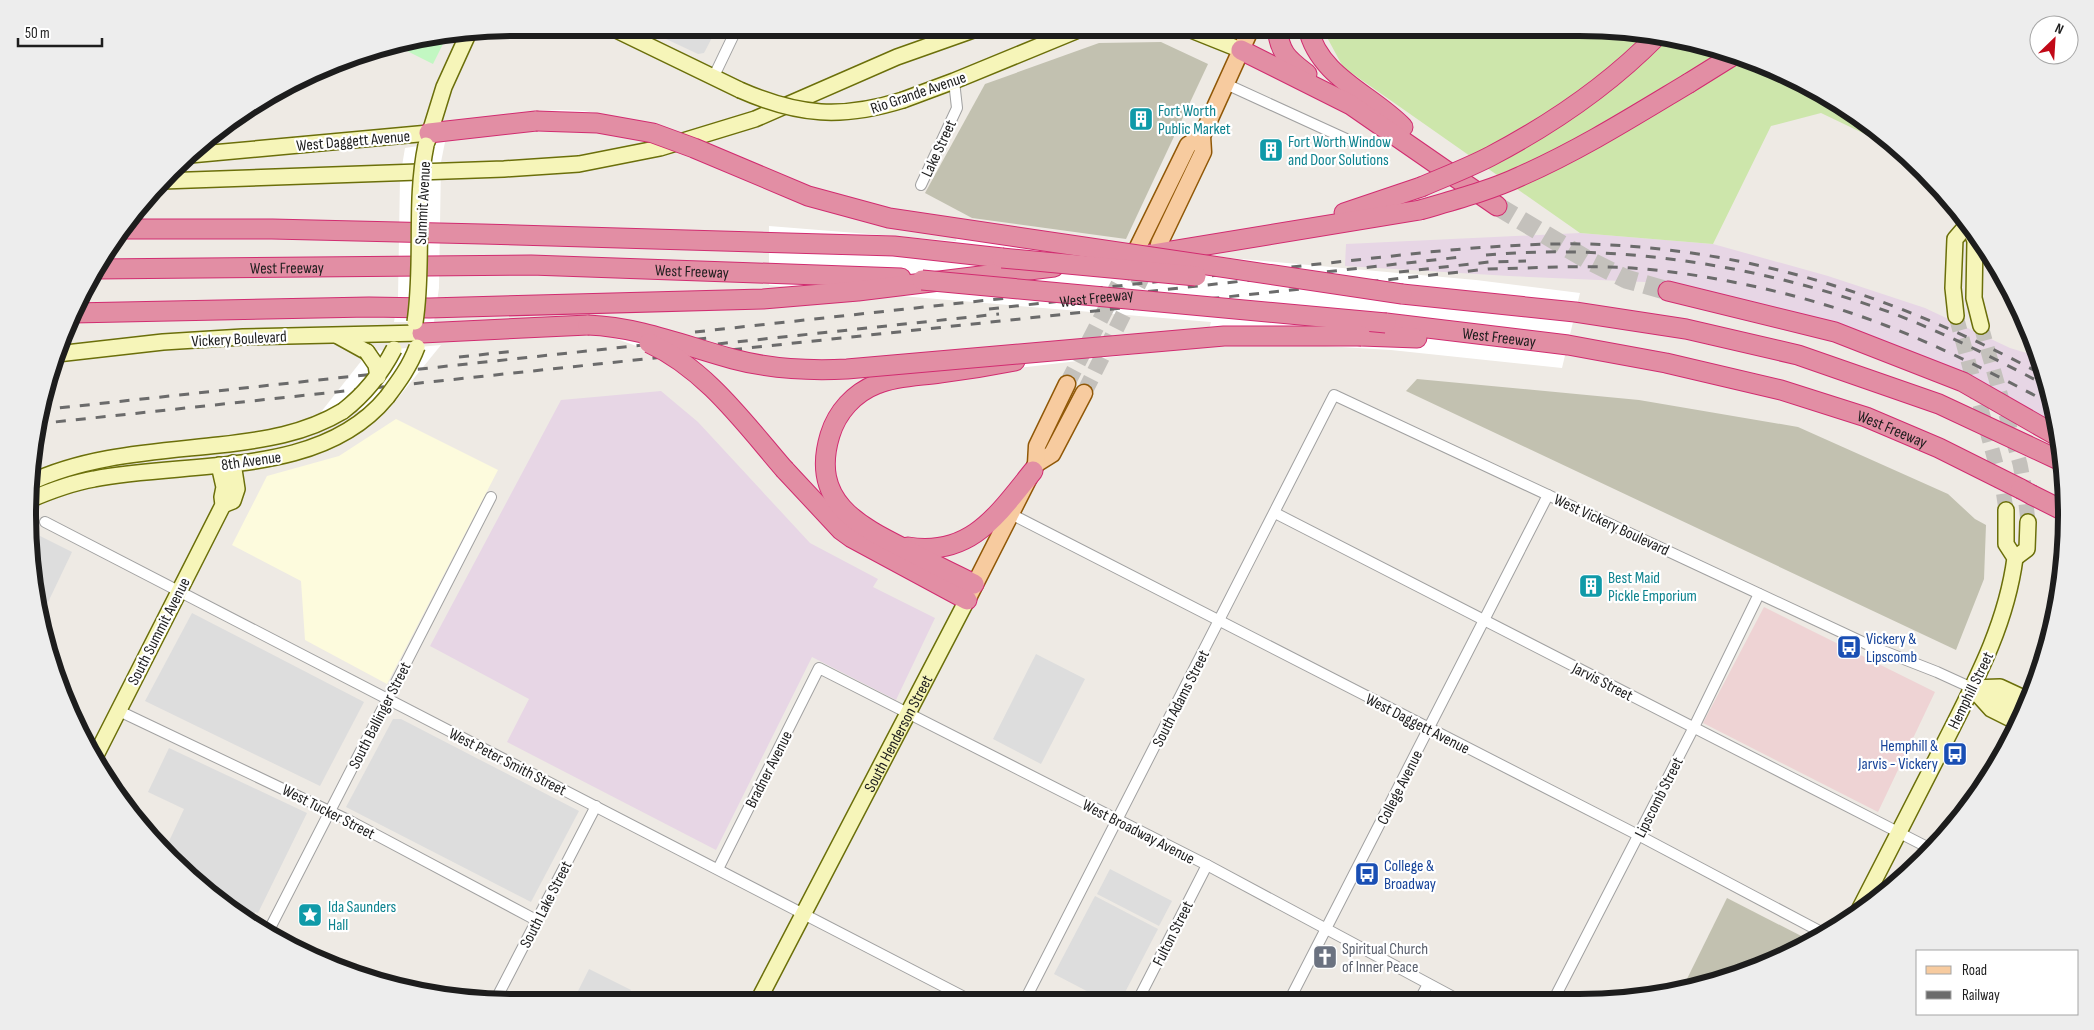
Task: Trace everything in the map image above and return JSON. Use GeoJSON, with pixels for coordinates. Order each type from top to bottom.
{"type":"FeatureCollection","features":[{"type":"Feature","properties":{"kind":"highway"},"geometry":{"type":"LineString","coordinates":[[1278,36],[1281,50],[1289,60],[1338,97],[1436,162],[1497,206]]}},
{"type":"Feature","properties":{"kind":"highway"},"geometry":{"type":"LineString","coordinates":[[1311,36],[1316,51],[1329,67],[1395,119],[1436,162]]}},
{"type":"Feature","properties":{"kind":"highway"},"geometry":{"type":"LineString","coordinates":[[1285,231],[1421,187],[1491,156],[1548,122],[1614,74],[1651,42]]}},
{"type":"Feature","properties":{"kind":"highway"},"geometry":{"type":"LineString","coordinates":[[1241,50],[1338,97]]}},
{"type":"Feature","properties":{"kind":"highway"},"geometry":{"type":"LineString","coordinates":[[82,313],[690,302],[858,291],[1111,260],[1420,210],[1473,194],[1520,177],[1605,134],[1726,60]]}},
{"type":"Feature","properties":{"kind":"highway"},"geometry":{"type":"LineString","coordinates":[[428,139],[536,121],[597,123],[636,128],[678,141],[808,196],[889,218],[1402,294]]}},
{"type":"Feature","properties":{"kind":"highway","name":"West Freeway"},"geometry":{"type":"LineString","coordinates":[[131,229],[272,229],[884,245],[1002,258],[1402,294],[1575,312],[1686,329],[1798,355],[1939,404],[2054,458]]}},
{"type":"Feature","properties":{"kind":"highway","name":"West Freeway"},"geometry":{"type":"LineString","coordinates":[[104,269],[531,265],[878,276],[1386,323],[1568,345],[1666,363],[1790,393],[1866,417],[1939,448],[2058,508]]}},
{"type":"Feature","properties":{"kind":"highway"},"geometry":{"type":"LineString","coordinates":[[1668,291],[1834,332],[1963,382],[2051,432]]}},
{"type":"Feature","properties":{"kind":"highway"},"geometry":{"type":"LineString","coordinates":[[78,321],[237,310]]}},
{"type":"Feature","properties":{"kind":"highway"},"geometry":{"type":"LineString","coordinates":[[588,325],[615,331],[645,341],[680,360],[715,391],[841,530],[852,538],[971,592]]}},
{"type":"Feature","properties":{"kind":"highway"},"geometry":{"type":"LineString","coordinates":[[418,334],[551,326],[608,326],[641,332],[754,364],[803,370],[846,369],[1224,336],[1370,336],[1568,345]]}},
{"type":"Feature","properties":{"kind":"highway"},"geometry":{"type":"LineString","coordinates":[[971,592],[852,520],[843,511],[831,493],[826,476],[825,463],[831,431],[841,412],[848,404],[857,395],[877,384],[905,377],[977,369],[1072,349]]}},
{"type":"Feature","properties":{"kind":"highway"},"geometry":{"type":"LineString","coordinates":[[891,543],[923,549],[948,546],[966,539],[994,518],[1035,467]]}},
{"type":"Feature","properties":{"kind":"main road","name":"Rio Grande Avenue"},"geometry":{"type":"LineString","coordinates":[[629,36],[760,98],[808,111],[852,112],[876,108],[903,100],[1064,36]]}},
{"type":"Feature","properties":{"kind":"main road"},"geometry":{"type":"LineString","coordinates":[[172,181],[504,169],[579,164],[660,148],[756,119],[897,57],[956,36]]}},
{"type":"Feature","properties":{"kind":"main road"},"geometry":{"type":"LineString","coordinates":[[1206,36],[1241,50]]}},
{"type":"Feature","properties":{"kind":"main road"},"geometry":{"type":"LineString","coordinates":[[1159,244],[1203,152],[1202,136],[1247,36]]}},
{"type":"Feature","properties":{"kind":"main road","name":"Summit Avenue"},"geometry":{"type":"LineString","coordinates":[[418,334],[420,184],[428,139],[444,87],[466,39]]}},
{"type":"Feature","properties":{"kind":"main road"},"geometry":{"type":"LineString","coordinates":[[1138,247],[1188,146],[1202,136]]}},
{"type":"Feature","properties":{"kind":"main road","name":"West Daggett Avenue"},"geometry":{"type":"LineString","coordinates":[[200,154],[276,146],[428,139]]}},
{"type":"Feature","properties":{"kind":"main road"},"geometry":{"type":"LineString","coordinates":[[1956,316],[1953,288],[1956,239],[1963,230]]}},
{"type":"Feature","properties":{"kind":"main road"},"geometry":{"type":"LineString","coordinates":[[1975,246],[1974,298],[1980,326]]}},
{"type":"Feature","properties":{"kind":"main road"},"geometry":{"type":"LineString","coordinates":[[401,334],[418,334]]}},
{"type":"Feature","properties":{"kind":"main road","name":"8th Avenue"},"geometry":{"type":"LineString","coordinates":[[37,479],[54,472],[92,462],[298,432],[324,422],[343,411],[367,390],[378,377],[401,334]]}},
{"type":"Feature","properties":{"kind":"main road","name":"Vickery Boulevard"},"geometry":{"type":"LineString","coordinates":[[65,353],[204,339],[401,334]]}},
{"type":"Feature","properties":{"kind":"main road","name":"8th Avenue"},"geometry":{"type":"LineString","coordinates":[[37,497],[95,479],[283,456],[318,446],[346,432],[374,409],[402,378],[412,361],[418,334]]}},
{"type":"Feature","properties":{"kind":"main road"},"geometry":{"type":"LineString","coordinates":[[334,335],[367,352],[376,365],[378,377]]}},
{"type":"Feature","properties":{"kind":"main road","name":"South Henderson Street"},"geometry":{"type":"LineString","coordinates":[[762,994],[1035,467],[1036,446],[1067,384]]}},
{"type":"Feature","properties":{"kind":"main road","name":"South Henderson Street"},"geometry":{"type":"LineString","coordinates":[[1035,467],[1052,454],[1084,393]]}},
{"type":"Feature","properties":{"kind":"main road","name":"South Summit Avenue"},"geometry":{"type":"LineString","coordinates":[[98,750],[223,505],[222,497],[226,464]]}},
{"type":"Feature","properties":{"kind":"main road","name":"Hemphill Street"},"geometry":{"type":"LineString","coordinates":[[1865,899],[1972,688],[2002,619],[2012,586],[2015,558],[2006,544],[2006,510]]}},
{"type":"Feature","properties":{"kind":"main road"},"geometry":{"type":"LineString","coordinates":[[2015,558],[2027,549],[2028,522]]}},
{"type":"Feature","properties":{"kind":"main road","name":"West Vickery Boulevard"},"geometry":{"type":"LineString","coordinates":[[1972,688],[2000,687],[2021,697]]}},
{"type":"Feature","properties":{"kind":"main road"},"geometry":{"type":"LineString","coordinates":[[1972,688],[2016,709]]}},
{"type":"Feature","properties":{"kind":"main road","name":"West Vickery Boulevard"},"geometry":{"type":"LineString","coordinates":[[1972,688],[1991,709],[2011,719]]}},
{"type":"Feature","properties":{"kind":"street"},"geometry":{"type":"LineString","coordinates":[[714,76],[733,36]]}},
{"type":"Feature","properties":{"kind":"street","name":"Lake Street"},"geometry":{"type":"LineString","coordinates":[[921,185],[957,108],[954,81]]}},
{"type":"Feature","properties":{"kind":"street"},"geometry":{"type":"LineString","coordinates":[[1226,84],[1355,143]]}},
{"type":"Feature","properties":{"kind":"street","name":"West Vickery Boulevard"},"geometry":{"type":"LineString","coordinates":[[1334,395],[1874,647],[1972,688]]}},
{"type":"Feature","properties":{"kind":"street","name":"South Adams Street"},"geometry":{"type":"LineString","coordinates":[[1028,994],[1334,395]]}},
{"type":"Feature","properties":{"kind":"street","name":"College Avenue"},"geometry":{"type":"LineString","coordinates":[[1293,994],[1548,494]]}},
{"type":"Feature","properties":{"kind":"street","name":"South Ballinger Street"},"geometry":{"type":"LineString","coordinates":[[271,927],[491,497]]}},
{"type":"Feature","properties":{"kind":"street","name":"Jarvis Street"},"geometry":{"type":"LineString","coordinates":[[1275,513],[1925,846]]}},
{"type":"Feature","properties":{"kind":"street","name":"West Daggett Avenue"},"geometry":{"type":"LineString","coordinates":[[1011,514],[1638,835],[1818,930]]}},
{"type":"Feature","properties":{"kind":"street","name":"West Peter Smith Street"},"geometry":{"type":"LineString","coordinates":[[45,522],[958,994]]}},
{"type":"Feature","properties":{"kind":"street","name":"Lipscomb Street"},"geometry":{"type":"LineString","coordinates":[[1557,994],[1694,727],[1759,594]]}},
{"type":"Feature","properties":{"kind":"street","name":"West Broadway Avenue"},"geometry":{"type":"LineString","coordinates":[[819,668],[1207,866],[1447,994]]}},
{"type":"Feature","properties":{"kind":"street","name":"Bradner Avenue"},"geometry":{"type":"LineString","coordinates":[[718,869],[819,668]]}},
{"type":"Feature","properties":{"kind":"street","name":"West Tucker Street"},"geometry":{"type":"LineString","coordinates":[[118,710],[329,811],[536,920]]}},
{"type":"Feature","properties":{"kind":"street","name":"South Lake Street"},"geometry":{"type":"LineString","coordinates":[[499,993],[596,806]]}},
{"type":"Feature","properties":{"kind":"street","name":"Fulton Street"},"geometry":{"type":"LineString","coordinates":[[1141,994],[1207,866]]}},
{"type":"Feature","properties":{"kind":"street"},"geometry":{"type":"LineString","coordinates":[[1423,994],[1428,984]]}},
{"type":"Feature","properties":{"kind":"shaded area"},"geometry":{"type":"Polygon","coordinates":[[[661,36],[713,36],[704,53],[698,54],[661,36]]]}},
{"type":"Feature","properties":{"kind":"shaded area"},"geometry":{"type":"Polygon","coordinates":[[[1161,42],[1208,64],[1126,239],[972,218],[925,193],[985,84],[1099,43],[1161,42]]]}},
{"type":"Feature","properties":{"kind":"shaded area"},"geometry":{"type":"Polygon","coordinates":[[[1580,233],[1713,244],[1828,276],[1925,308],[2010,348],[2029,354],[2049,420],[1946,371],[1668,283],[1345,266],[1346,244],[1580,233]]]}},
{"type":"Feature","properties":{"kind":"shaded area"},"geometry":{"type":"Polygon","coordinates":[[[1417,379],[1639,400],[1798,427],[1948,494],[1975,519],[1986,525],[1984,579],[1956,650],[1406,391],[1417,379]]]}},
{"type":"Feature","properties":{"kind":"shaded area"},"geometry":{"type":"Polygon","coordinates":[[[661,391],[698,422],[810,543],[878,579],[873,587],[935,618],[896,700],[812,657],[716,850],[507,742],[529,699],[430,646],[561,400],[661,391]]]}},
{"type":"Feature","properties":{"kind":"shaded area"},"geometry":{"type":"Polygon","coordinates":[[[396,419],[498,470],[387,684],[305,640],[301,581],[232,545],[267,476],[339,456],[396,419]]]}},
{"type":"Feature","properties":{"kind":"shaded area"},"geometry":{"type":"Polygon","coordinates":[[[37,534],[72,552],[45,608],[37,534]]]}},
{"type":"Feature","properties":{"kind":"shaded area"},"geometry":{"type":"Polygon","coordinates":[[[1764,607],[1935,692],[1878,812],[1703,723],[1764,607]]]}},
{"type":"Feature","properties":{"kind":"shaded area"},"geometry":{"type":"Polygon","coordinates":[[[192,613],[364,702],[320,786],[145,701],[192,613]]]}},
{"type":"Feature","properties":{"kind":"shaded area"},"geometry":{"type":"Polygon","coordinates":[[[1036,654],[1085,679],[1041,764],[993,739],[1036,654]]]}},
{"type":"Feature","properties":{"kind":"shaded area"},"geometry":{"type":"Polygon","coordinates":[[[393,719],[401,719],[579,811],[531,902],[346,807],[393,719]]]}},
{"type":"Feature","properties":{"kind":"shaded area"},"geometry":{"type":"Polygon","coordinates":[[[169,748],[307,813],[258,913],[255,912],[253,916],[224,895],[199,875],[167,845],[184,809],[148,792],[169,748]]]}},
{"type":"Feature","properties":{"kind":"shaded area"},"geometry":{"type":"Polygon","coordinates":[[[1110,869],[1172,901],[1159,926],[1097,894],[1110,869]]]}},
{"type":"Feature","properties":{"kind":"shaded area"},"geometry":{"type":"Polygon","coordinates":[[[1095,896],[1158,929],[1124,994],[1092,994],[1054,974],[1095,896]]]}},
{"type":"Feature","properties":{"kind":"shaded area"},"geometry":{"type":"Polygon","coordinates":[[[1727,898],[1804,937],[1733,968],[1686,981],[1727,898]]]}},
{"type":"Feature","properties":{"kind":"shaded area"},"geometry":{"type":"Polygon","coordinates":[[[589,969],[631,990],[629,994],[576,994],[589,969]]]}},
{"type":"Feature","properties":{"kind":"green space"},"geometry":{"type":"Polygon","coordinates":[[[1326,36],[1579,36],[1641,40],[1703,53],[1762,73],[1818,100],[1868,133],[1867,135],[1821,113],[1771,126],[1713,244],[1580,233],[1343,67],[1326,36]]]}},
{"type":"Feature","properties":{"kind":"green space"},"geometry":{"type":"Polygon","coordinates":[[[444,41],[433,64],[404,50],[444,41]]]}},
{"type":"Feature","properties":{"kind":"pier"},"geometry":{"type":"Polygon","coordinates":[[[537,111],[584,111],[630,119],[679,134],[798,185],[874,208],[1230,258],[1476,280],[1580,293],[1562,368],[1391,350],[1308,345],[1206,346],[1018,368],[887,387],[869,395],[825,428],[888,374],[684,352],[691,377],[645,349],[611,337],[591,334],[553,335],[550,317],[586,316],[738,354],[812,363],[1209,330],[1211,322],[769,285],[769,226],[956,241],[957,236],[639,136],[575,130],[538,132],[537,111]]]}},
{"type":"Feature","properties":{"kind":"pier"},"geometry":{"type":"Polygon","coordinates":[[[445,142],[441,162],[439,288],[434,322],[394,322],[398,298],[400,178],[405,148],[445,142]]]}},
{"type":"Feature","properties":{"kind":"pier"},"geometry":{"type":"Polygon","coordinates":[[[441,345],[389,409],[321,412],[362,360],[359,356],[351,353],[441,345]]]}},
{"type":"Feature","properties":{"kind":"tunnel"},"geometry":{"type":"LineString","coordinates":[[1497,206],[1586,259],[1626,279],[1668,291]]}},
{"type":"Feature","properties":{"kind":"tunnel"},"geometry":{"type":"LineString","coordinates":[[1067,384],[1131,260]]}},
{"type":"Feature","properties":{"kind":"tunnel"},"geometry":{"type":"LineString","coordinates":[[1084,393],[1150,261]]}},
{"type":"Feature","properties":{"kind":"tunnel"},"geometry":{"type":"LineString","coordinates":[[1956,316],[2003,490],[2006,510]]}},
{"type":"Feature","properties":{"kind":"tunnel"},"geometry":{"type":"LineString","coordinates":[[1981,326],[2020,464],[2028,522]]}},
{"type":"Feature","properties":{"kind":"railway"},"geometry":{"type":"LineString","coordinates":[[695,332],[1429,252],[1508,246],[1588,244],[1649,248],[1709,256],[1767,267],[1824,283],[1880,301],[1936,323],[2035,371]]}},
{"type":"Feature","properties":{"kind":"railway"},"geometry":{"type":"LineString","coordinates":[[1486,255],[1588,252],[1639,256],[1690,262],[1791,282],[1841,296],[1929,328],[2038,381]]}},
{"type":"Feature","properties":{"kind":"railway"},"geometry":{"type":"LineString","coordinates":[[989,309],[1461,257]]}},
{"type":"Feature","properties":{"kind":"railway"},"geometry":{"type":"LineString","coordinates":[[1399,272],[1489,262],[1526,261]]}},
{"type":"Feature","properties":{"kind":"railway"},"geometry":{"type":"LineString","coordinates":[[45,423],[1488,269],[1578,267],[1632,268],[1696,275],[1761,288],[1826,305],[1887,326],[1950,353],[2043,400]]}},
{"type":"Feature","properties":{"kind":"railway"},"geometry":{"type":"LineString","coordinates":[[698,346],[999,314]]}},
{"type":"Feature","properties":{"kind":"railway"},"geometry":{"type":"LineString","coordinates":[[48,409],[708,338]]}},
{"type":"Feature","properties":{"kind":"railway"},"geometry":{"type":"LineString","coordinates":[[459,357],[516,351]]}},
{"type":"Feature","properties":{"kind":"place","name":"Fort Worth Public Market"},"geometry":{"type":"Point","coordinates":[1141,119]}},
{"type":"Feature","properties":{"kind":"place","name":"Fort Worth Window and Door Solutions"},"geometry":{"type":"Point","coordinates":[1271,150]}},
{"type":"Feature","properties":{"kind":"place","name":"Best Maid Pickle Emporium"},"geometry":{"type":"Point","coordinates":[1591,586]}},
{"type":"Feature","properties":{"kind":"place","name":"Vickery & Lipscomb"},"geometry":{"type":"Point","coordinates":[1849,647]}},
{"type":"Feature","properties":{"kind":"place","name":"Hemphill & Jarvis - Vickery"},"geometry":{"type":"Point","coordinates":[1955,754]}},
{"type":"Feature","properties":{"kind":"place","name":"College & Broadway"},"geometry":{"type":"Point","coordinates":[1367,874]}},
{"type":"Feature","properties":{"kind":"place","name":"Ida Saunders Hall"},"geometry":{"type":"Point","coordinates":[310,915]}},
{"type":"Feature","properties":{"kind":"place","name":"Spiritual Church of Inner Peace"},"geometry":{"type":"Point","coordinates":[1325,957]}}]}
